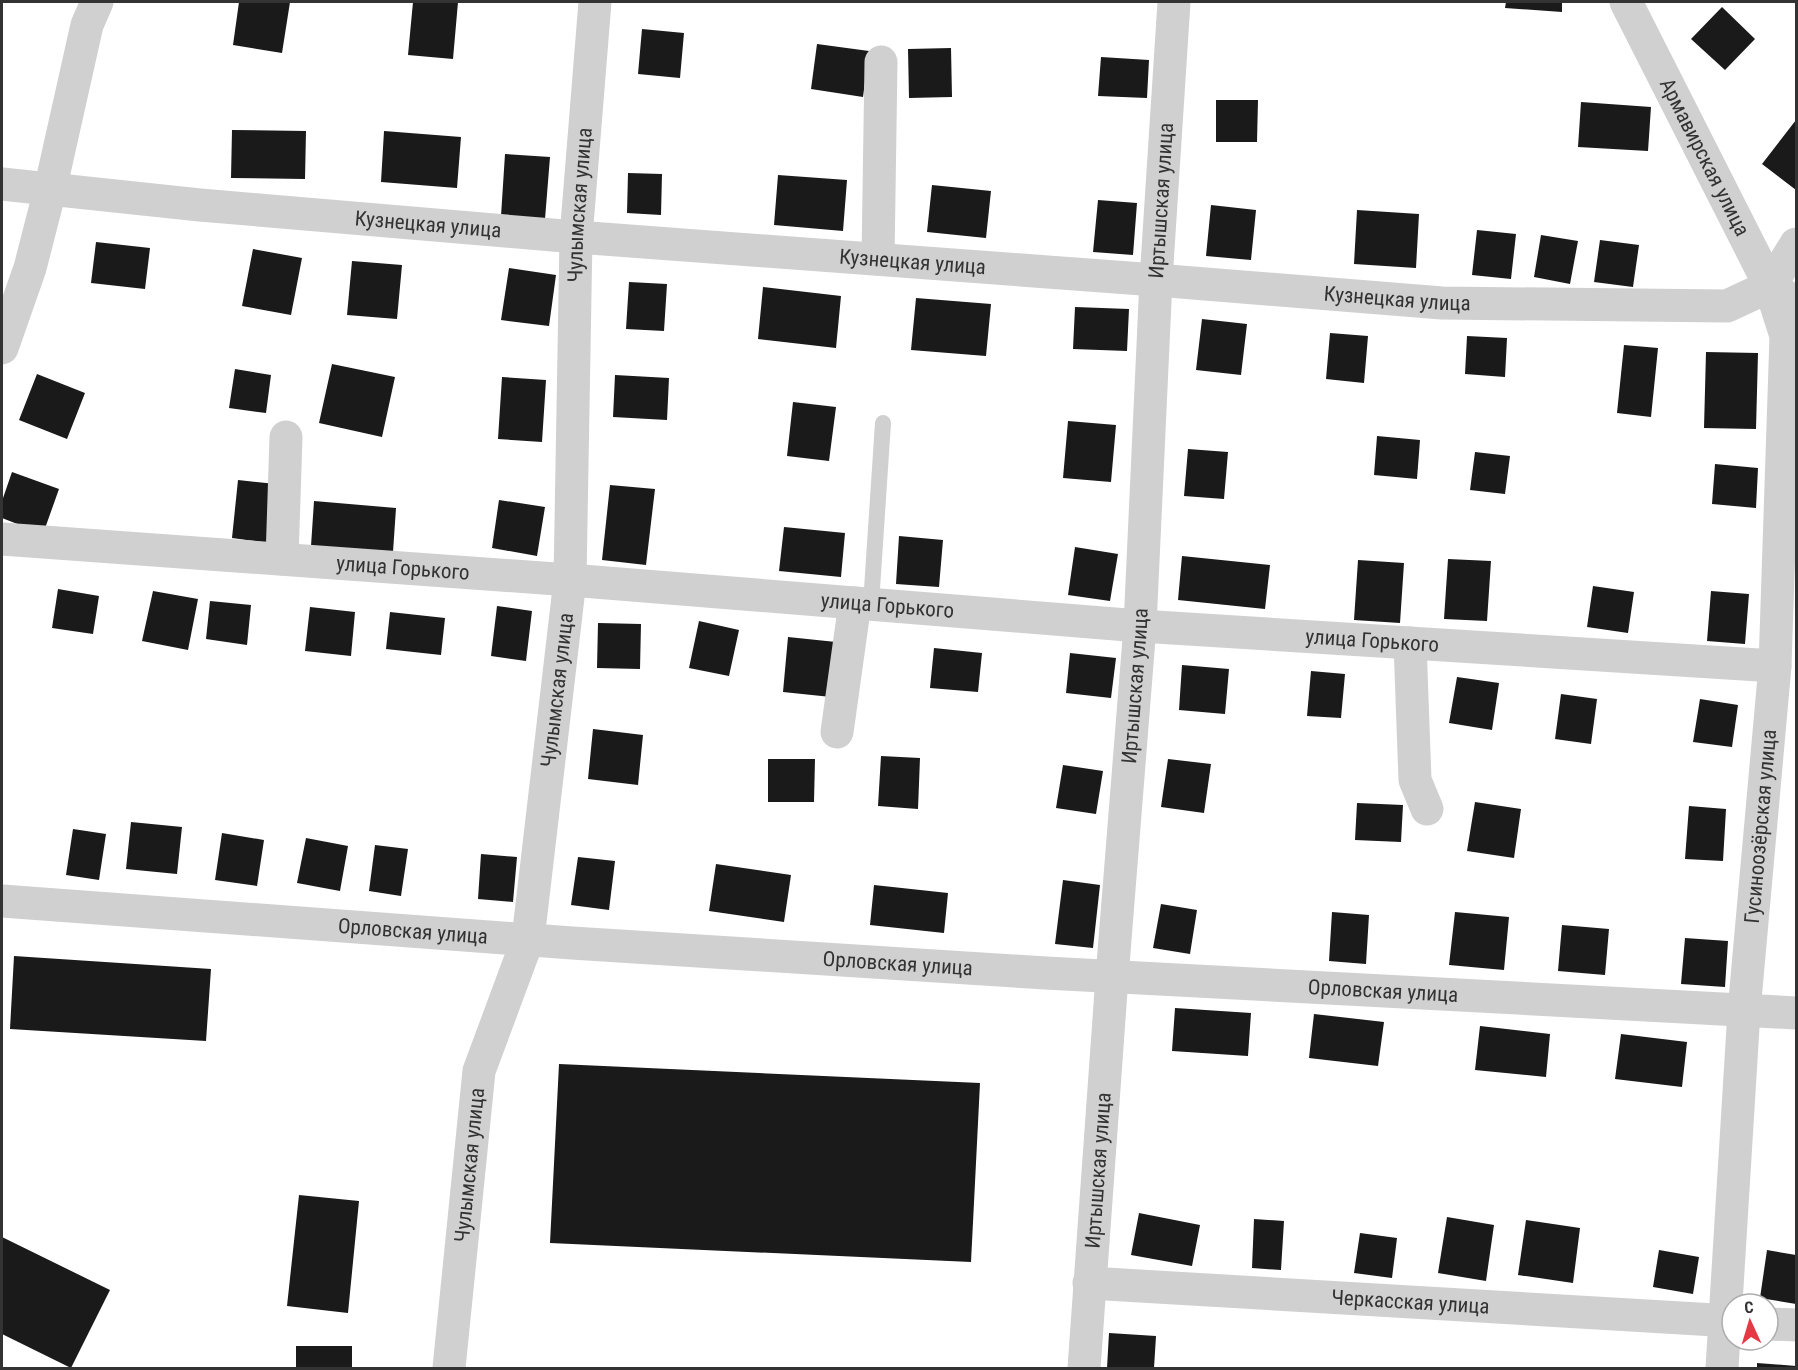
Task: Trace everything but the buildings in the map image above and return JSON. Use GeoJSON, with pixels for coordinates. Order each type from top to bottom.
{"type":"FeatureCollection","features":[{"type":"Feature","properties":{"kind":"street"},"geometry":{"type":"LineString","coordinates":[[2,348],[30,268],[87,25],[97,2]]}},
{"type":"Feature","properties":{"kind":"street","name":"Чулымская улица"},"geometry":{"type":"LineString","coordinates":[[449,1368],[478,1071],[528,939],[570,580],[576,237],[595,2]]}},
{"type":"Feature","properties":{"kind":"street","name":"Иртышская улица"},"geometry":{"type":"LineString","coordinates":[[1084,1368],[1140,626],[1156,280],[1174,2]]}},
{"type":"Feature","properties":{"kind":"street","name":"Армавирская улица"},"geometry":{"type":"LineString","coordinates":[[1626,2],[1783,294]]}},
{"type":"Feature","properties":{"kind":"street"},"geometry":{"type":"LineString","coordinates":[[879,259],[881,62]]}},
{"type":"Feature","properties":{"kind":"street","name":"Кузнецкая улица"},"geometry":{"type":"LineString","coordinates":[[2,184],[200,205],[576,237],[1442,303],[1727,306],[1783,294]]}},
{"type":"Feature","properties":{"kind":"street"},"geometry":{"type":"LineString","coordinates":[[1783,294],[1797,244]]}},
{"type":"Feature","properties":{"kind":"street","name":"Гусиноозёрская улица"},"geometry":{"type":"LineString","coordinates":[[1729,1292],[1744,1011],[1775,666],[1786,336],[1783,294]]}},
{"type":"Feature","properties":{"kind":"street"},"geometry":{"type":"LineString","coordinates":[[282,559],[286,437]]}},
{"type":"Feature","properties":{"kind":"street","name":"улица Горького"},"geometry":{"type":"LineString","coordinates":[[2,539],[570,580],[1140,626],[1775,666]]}},
{"type":"Feature","properties":{"kind":"street"},"geometry":{"type":"LineString","coordinates":[[837,732],[863,604]]}},
{"type":"Feature","properties":{"kind":"street"},"geometry":{"type":"LineString","coordinates":[[1410,643],[1415,780],[1427,809]]}},
{"type":"Feature","properties":{"kind":"street","name":"Орловская улица"},"geometry":{"type":"LineString","coordinates":[[2,901],[528,939],[1112,977],[1797,1013]]}},
{"type":"Feature","properties":{"kind":"street","name":"Черкасская улица"},"geometry":{"type":"LineString","coordinates":[[1089,1283],[1720,1321]]}},
{"type":"Feature","properties":{"kind":"street"},"geometry":{"type":"LineString","coordinates":[[1780,1324],[1797,1325]]}},
{"type":"Feature","properties":{"kind":"street","name":"Гусиноозёрская улица"},"geometry":{"type":"LineString","coordinates":[[1722,1368],[1724,1352]]}},
{"type":"Feature","properties":{"kind":"lane"},"geometry":{"type":"LineString","coordinates":[[863,604],[883,423]]}}]}
